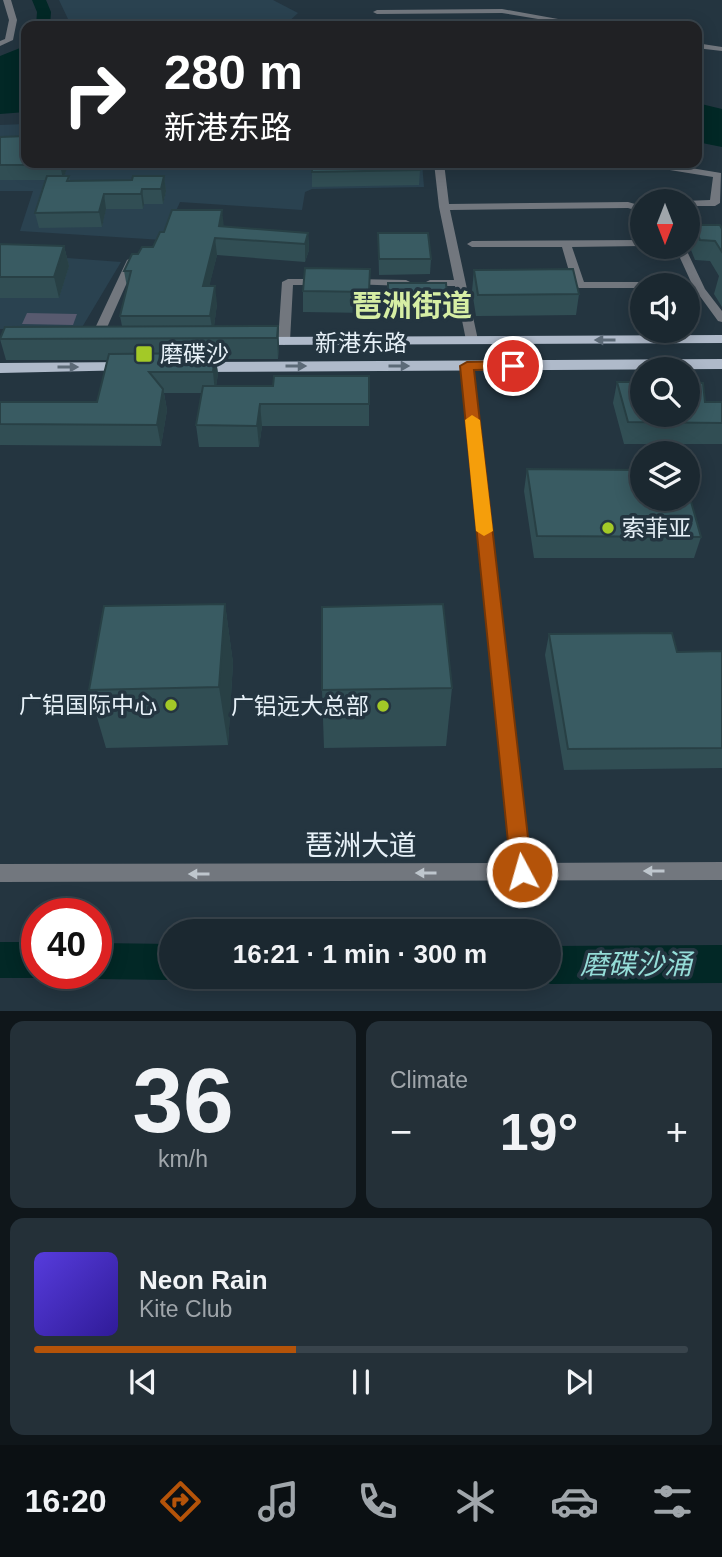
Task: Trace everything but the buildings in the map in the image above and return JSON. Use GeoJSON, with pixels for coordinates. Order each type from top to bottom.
{"type":"FeatureCollection","features":[{"type":"Feature","properties":{"kind":"main road","name":"新港东路"},"geometry":{"type":"LineString","coordinates":[[246,341],[722,339]]}},
{"type":"Feature","properties":{"kind":"main road"},"geometry":{"type":"LineString","coordinates":[[88,341],[117,341]]}},
{"type":"Feature","properties":{"kind":"main road","name":"新港东路"},"geometry":{"type":"LineString","coordinates":[[178,367],[722,364]]}},
{"type":"Feature","properties":{"kind":"main road"},"geometry":{"type":"LineString","coordinates":[[0,368],[151,367]]}},
{"type":"Feature","properties":{"kind":"street"},"geometry":{"type":"LineString","coordinates":[[0,44],[9,40],[13,29],[7,0]]}},
{"type":"Feature","properties":{"kind":"street"},"geometry":{"type":"LineString","coordinates":[[377,12],[502,11],[563,21]]}},
{"type":"Feature","properties":{"kind":"street"},"geometry":{"type":"LineString","coordinates":[[702,46],[722,49]]}},
{"type":"Feature","properties":{"kind":"street"},"geometry":{"type":"LineString","coordinates":[[440,168],[444,207],[472,340]]}},
{"type":"Feature","properties":{"kind":"street"},"geometry":{"type":"LineString","coordinates":[[673,168],[718,176],[715,203],[700,203]]}},
{"type":"Feature","properties":{"kind":"street"},"geometry":{"type":"LineString","coordinates":[[444,207],[630,205]]}},
{"type":"Feature","properties":{"kind":"street"},"geometry":{"type":"LineString","coordinates":[[700,228],[722,236]]}},
{"type":"Feature","properties":{"kind":"street"},"geometry":{"type":"LineString","coordinates":[[566,243],[579,285],[630,285]]}},
{"type":"Feature","properties":{"kind":"street"},"geometry":{"type":"LineString","coordinates":[[472,244],[630,243]]}},
{"type":"Feature","properties":{"kind":"street"},"geometry":{"type":"LineString","coordinates":[[88,341],[134,256]]}},
{"type":"Feature","properties":{"kind":"street"},"geometry":{"type":"LineString","coordinates":[[284,341],[288,282],[461,283]]}},
{"type":"Feature","properties":{"kind":"street"},"geometry":{"type":"LineString","coordinates":[[700,288],[722,319]]}},
{"type":"Feature","properties":{"kind":"street"},"geometry":{"type":"LineString","coordinates":[[467,366],[522,872]]}},
{"type":"Feature","properties":{"kind":"street","name":"琶洲大道"},"geometry":{"type":"LineString","coordinates":[[0,873],[722,871]]}},
{"type":"Feature","properties":{"kind":"shaded area"},"geometry":{"type":"Polygon","coordinates":[[[59,0],[273,0],[298,13],[289,21],[68,19],[59,0]]]}},
{"type":"Feature","properties":{"kind":"shaded area"},"geometry":{"type":"Polygon","coordinates":[[[20,48],[21,112],[0,114],[0,56],[20,48]]]}},
{"type":"Feature","properties":{"kind":"shaded area"},"geometry":{"type":"Polygon","coordinates":[[[702,104],[722,109],[722,147],[702,143],[702,104]]]}},
{"type":"Feature","properties":{"kind":"shaded area"},"geometry":{"type":"Polygon","coordinates":[[[21,124],[21,168],[422,168],[424,187],[312,189],[305,192],[302,210],[180,202],[163,240],[20,231],[33,191],[0,191],[0,125],[21,124]]]}},
{"type":"Feature","properties":{"kind":"shaded area"},"geometry":{"type":"Polygon","coordinates":[[[0,253],[121,262],[81,329],[0,329],[0,253]]]}},
{"type":"Feature","properties":{"kind":"shaded area"},"geometry":{"type":"Polygon","coordinates":[[[27,313],[77,314],[73,325],[22,324],[27,313]]]}},
{"type":"Feature","properties":{"kind":"waterway"},"geometry":{"type":"LineString","coordinates":[[39,0],[44,12],[43,21]]}},
{"type":"Feature","properties":{"kind":"waterway","name":"磨碟沙涌"},"geometry":{"type":"LineString","coordinates":[[0,960],[21,960]]}},
{"type":"Feature","properties":{"kind":"waterway","name":"磨碟沙涌"},"geometry":{"type":"LineString","coordinates":[[112,961],[159,962]]}},
{"type":"Feature","properties":{"kind":"waterway","name":"磨碟沙涌"},"geometry":{"type":"LineString","coordinates":[[561,965],[722,964]]}},
{"type":"Feature","properties":{"kind":"slow traffic"},"geometry":{"type":"LineString","coordinates":[[472,420],[484,531]]}},
{"type":"Feature","properties":{"kind":"place","name":"磨碟沙"},"geometry":{"type":"Point","coordinates":[144,354]}},
{"type":"Feature","properties":{"kind":"place","name":"索菲亚"},"geometry":{"type":"Point","coordinates":[608,528]}},
{"type":"Feature","properties":{"kind":"place","name":"广铝国际中心"},"geometry":{"type":"Point","coordinates":[171,705]}},
{"type":"Feature","properties":{"kind":"place","name":"广铝远大总部"},"geometry":{"type":"Point","coordinates":[383,706]}},
{"type":"Feature","properties":{"kind":"district","name":"琶洲街道"},"geometry":{"type":"Point","coordinates":[412,306]}},
{"type":"Feature","properties":{"kind":"route"},"geometry":{"type":"LineString","coordinates":[[513,366],[467,366],[522,872]]}}]}
